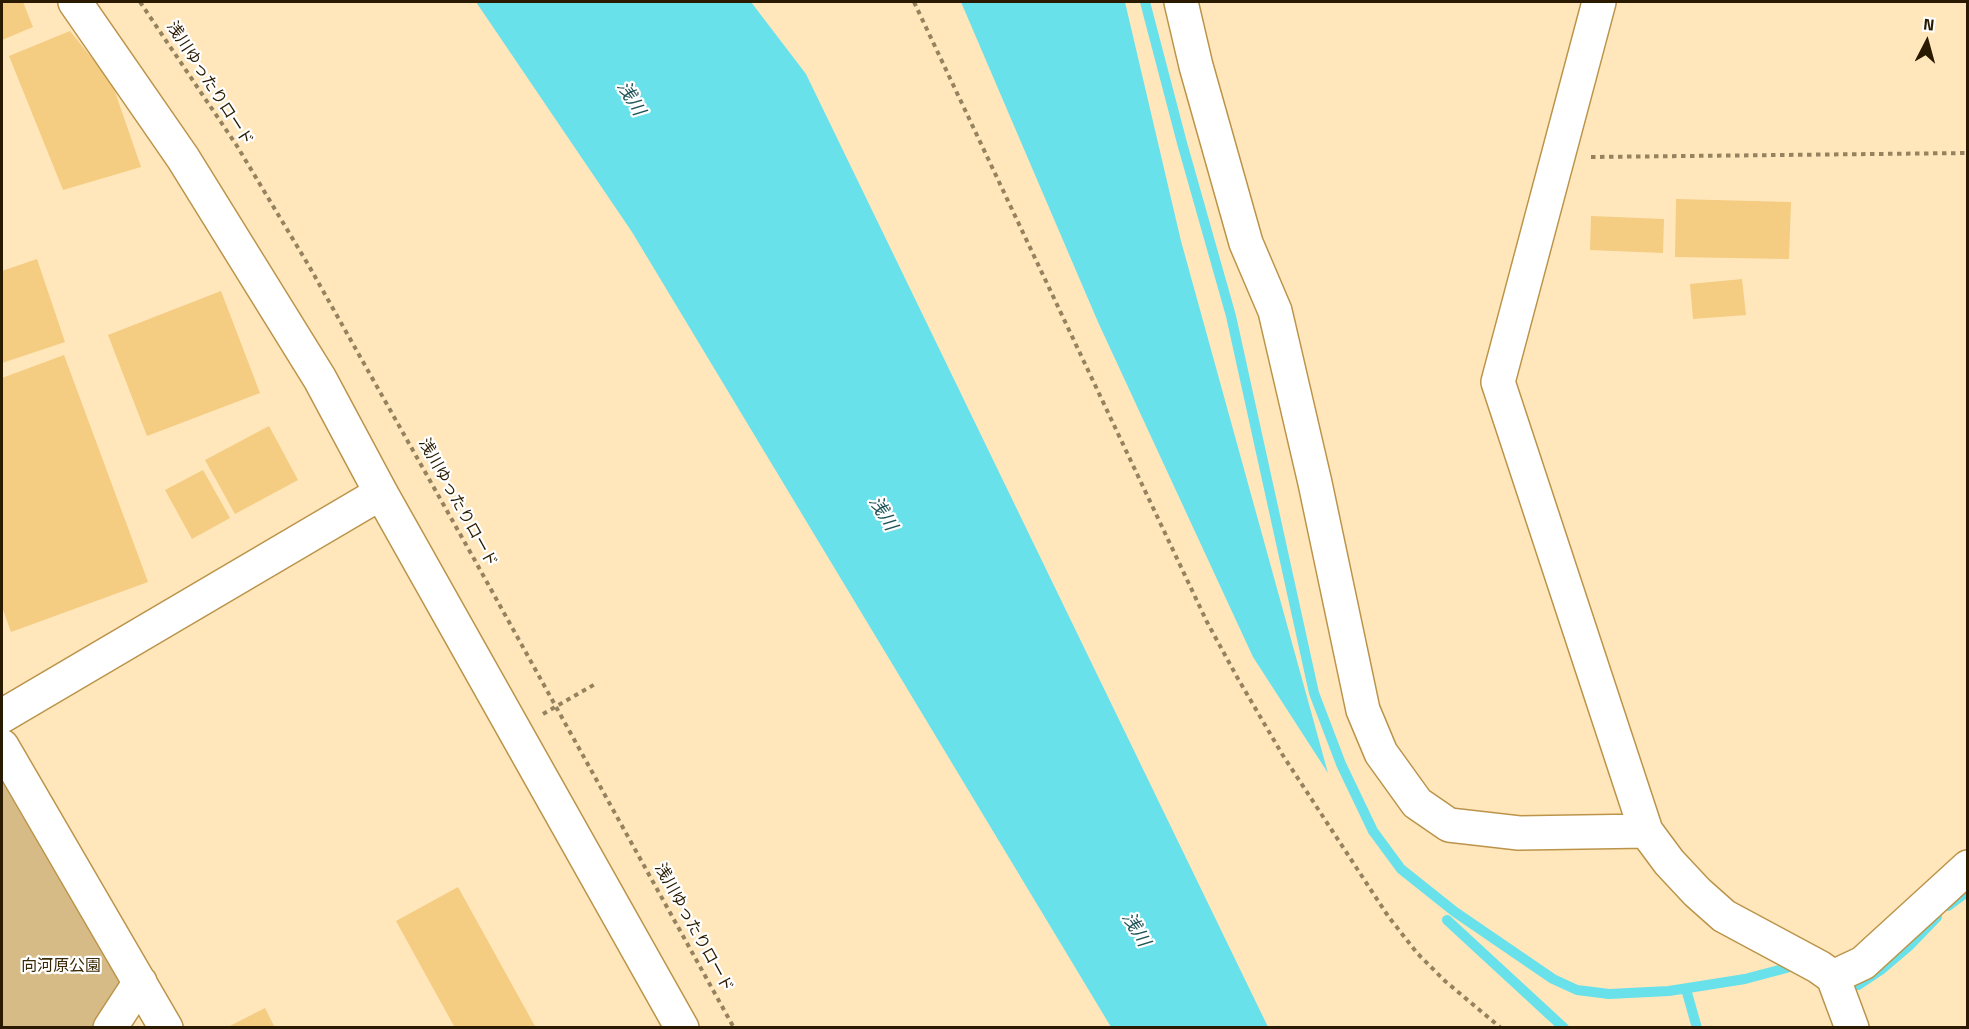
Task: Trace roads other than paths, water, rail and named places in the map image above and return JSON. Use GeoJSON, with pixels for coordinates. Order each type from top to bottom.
{"type":"FeatureCollection","features":[{"type":"Feature","properties":{"kind":"street"},"geometry":{"type":"LineString","coordinates":[[75,2],[183,158],[320,379],[381,493],[682,1028]]}},
{"type":"Feature","properties":{"kind":"street"},"geometry":{"type":"LineString","coordinates":[[1181,2],[1196,66],[1246,243],[1275,311],[1315,483],[1363,710],[1381,753],[1417,803],[1449,825],[1519,833],[1646,831]]}},
{"type":"Feature","properties":{"kind":"street"},"geometry":{"type":"LineString","coordinates":[[1599,2],[1498,382],[1646,831],[1669,862],[1724,916],[1833,976],[1852,1028]]}},
{"type":"Feature","properties":{"kind":"street"},"geometry":{"type":"LineString","coordinates":[[2,716],[381,493]]}},
{"type":"Feature","properties":{"kind":"street"},"geometry":{"type":"LineString","coordinates":[[2,746],[166,1028]]}},
{"type":"Feature","properties":{"kind":"street"},"geometry":{"type":"LineString","coordinates":[[1833,976],[1863,963],[1968,867]]}},
{"type":"Feature","properties":{"kind":"street"},"geometry":{"type":"LineString","coordinates":[[110,1028],[140,982]]}},
{"type":"Feature","properties":{"kind":"water","name":"浅川"},"geometry":{"type":"Polygon","coordinates":[[[476,2],[751,2],[806,74],[1268,1027],[1111,1027],[632,232],[476,2]]]}},
{"type":"Feature","properties":{"kind":"water"},"geometry":{"type":"Polygon","coordinates":[[[961,2],[1125,2],[1181,241],[1328,773],[1253,657],[1098,322],[961,2]]]}},
{"type":"Feature","properties":{"kind":"waterway"},"geometry":{"type":"LineString","coordinates":[[1145,2],[1231,316],[1314,693],[1341,764],[1373,831],[1401,869],[1455,912],[1553,979],[1577,990],[1609,994],[1669,991],[1745,979],[1794,966]]}},
{"type":"Feature","properties":{"kind":"waterway"},"geometry":{"type":"LineString","coordinates":[[1948,906],[1968,891]]}},
{"type":"Feature","properties":{"kind":"waterway"},"geometry":{"type":"LineString","coordinates":[[1858,985],[1882,969],[1909,946],[1937,917]]}},
{"type":"Feature","properties":{"kind":"waterway"},"geometry":{"type":"LineString","coordinates":[[1447,920],[1564,1028]]}},
{"type":"Feature","properties":{"kind":"waterway"},"geometry":{"type":"LineString","coordinates":[[1686,989],[1697,1028]]}},
{"type":"Feature","properties":{"kind":"park label","name":"向河原公園"},"geometry":{"type":"Point","coordinates":[61,967]}}]}
